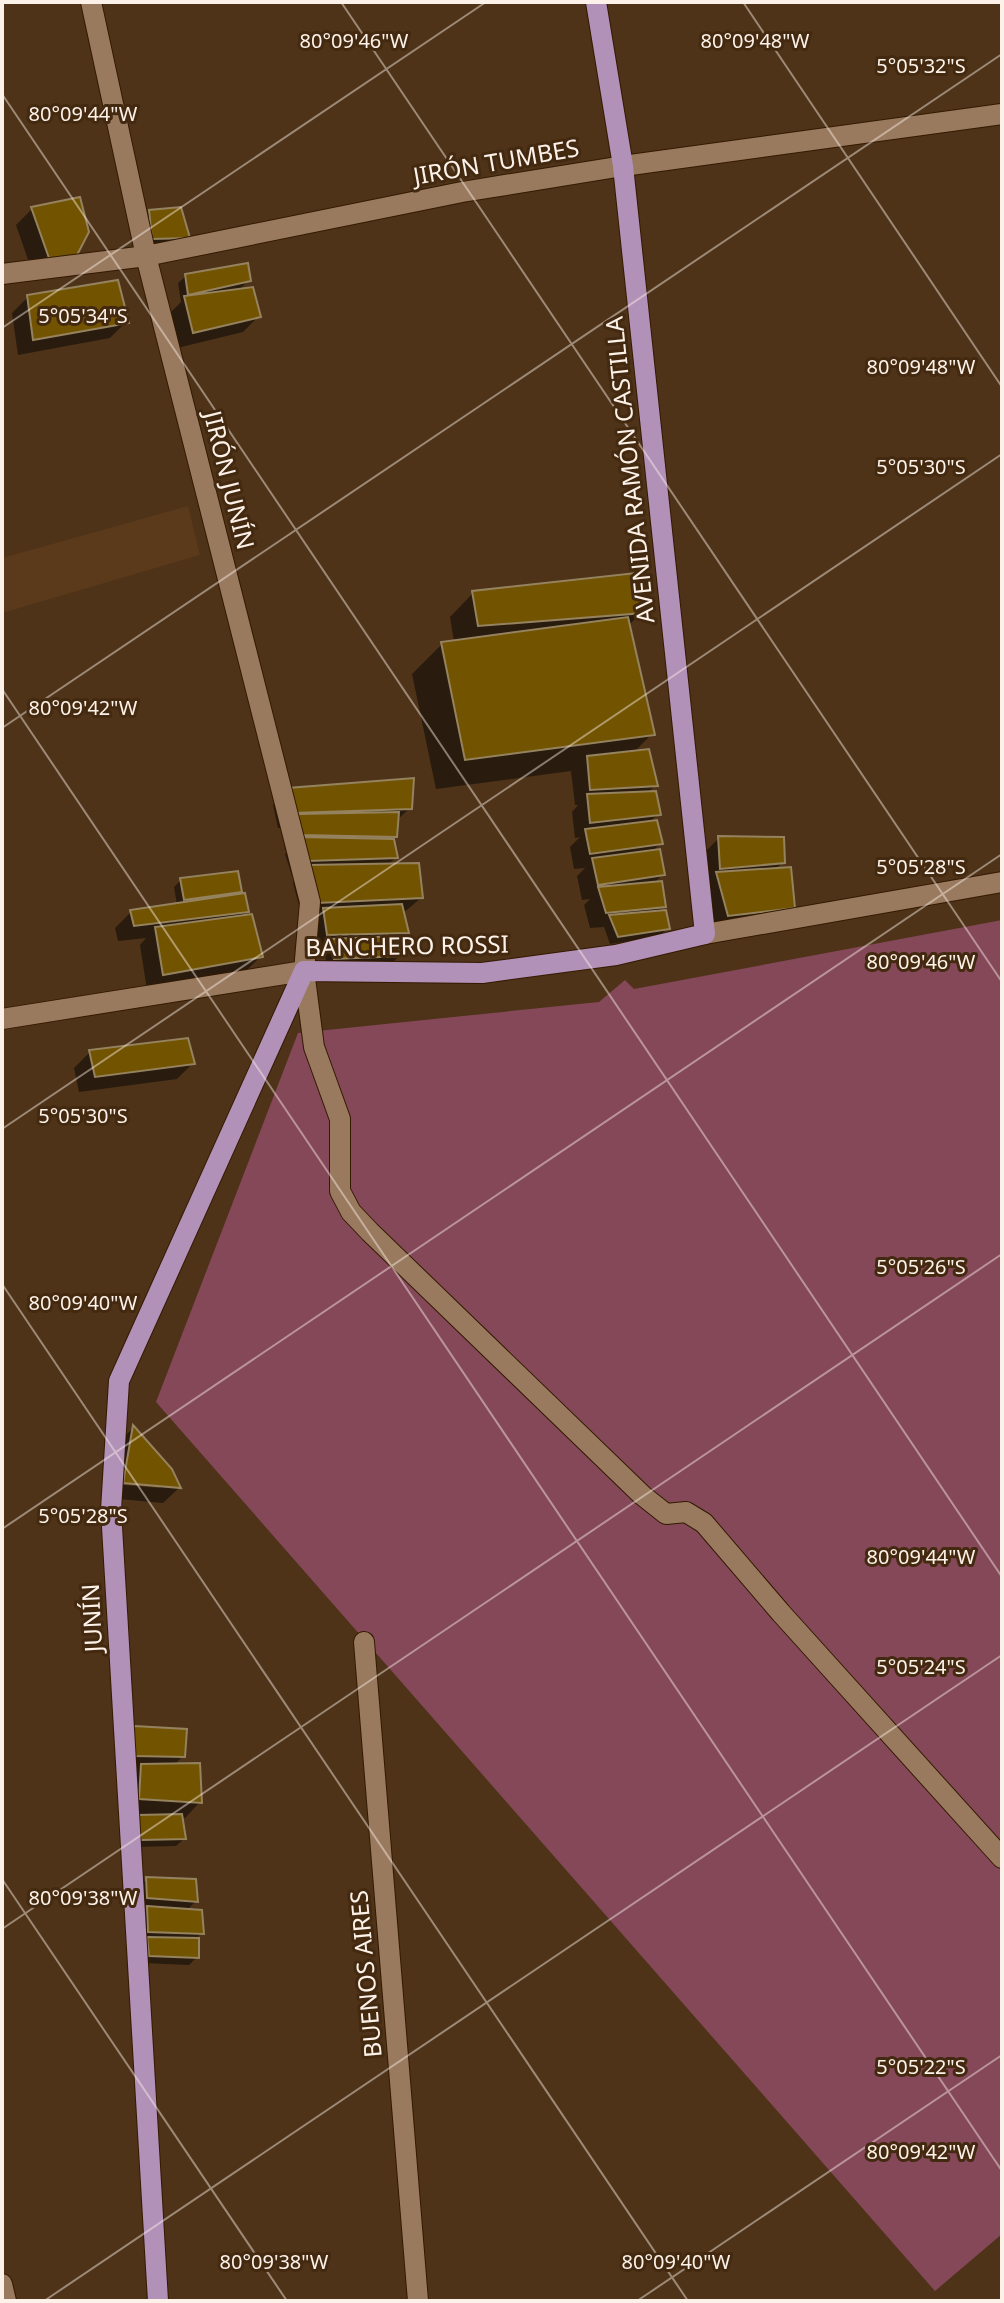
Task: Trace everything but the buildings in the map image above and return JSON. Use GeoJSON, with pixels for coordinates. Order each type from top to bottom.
{"type":"FeatureCollection","features":[{"type":"Feature","properties":{"kind":"main road","name":"AVENIDA RAMÓN CASTILLA"},"geometry":{"type":"LineString","coordinates":[[596,2],[623,166],[705,934]]}},
{"type":"Feature","properties":{"kind":"main road","name":"BANCHERO ROSSI"},"geometry":{"type":"LineString","coordinates":[[304,971],[482,973],[616,955],[705,934]]}},
{"type":"Feature","properties":{"kind":"main road","name":"JUNÍN"},"geometry":{"type":"LineString","coordinates":[[158,2301],[111,1510],[119,1381],[304,971]]}},
{"type":"Feature","properties":{"kind":"street","name":"JIRÓN JUNÍN"},"geometry":{"type":"LineString","coordinates":[[91,2],[146,256],[310,902],[304,971],[314,1047],[340,1119],[340,1191],[351,1212],[642,1495],[666,1514],[686,1512],[704,1523],[1002,1858]]}},
{"type":"Feature","properties":{"kind":"street","name":"JIRÓN TUMBES"},"geometry":{"type":"LineString","coordinates":[[2,274],[146,256],[462,192],[623,166],[1002,114]]}},
{"type":"Feature","properties":{"kind":"street","name":"BANCHERO ROSSI"},"geometry":{"type":"LineString","coordinates":[[705,934],[1002,882]]}},
{"type":"Feature","properties":{"kind":"street","name":"BANCHERO ROSSI"},"geometry":{"type":"LineString","coordinates":[[2,1019],[304,971]]}},
{"type":"Feature","properties":{"kind":"street","name":"BUENOS AIRES"},"geometry":{"type":"LineString","coordinates":[[364,1642],[418,2301]]}},
{"type":"Feature","properties":{"kind":"street"},"geometry":{"type":"LineString","coordinates":[[2,2284],[6,2301]]}},
{"type":"Feature","properties":{"kind":"shaded area"},"geometry":{"type":"Polygon","coordinates":[[[188,506],[200,555],[2,613],[2,558],[188,506]]]}},
{"type":"Feature","properties":{"kind":"shaded area"},"geometry":{"type":"Polygon","coordinates":[[[1002,920],[1002,2234],[935,2291],[156,1402],[298,1033],[599,1002],[625,980],[634,989],[1002,920]]]}}]}
